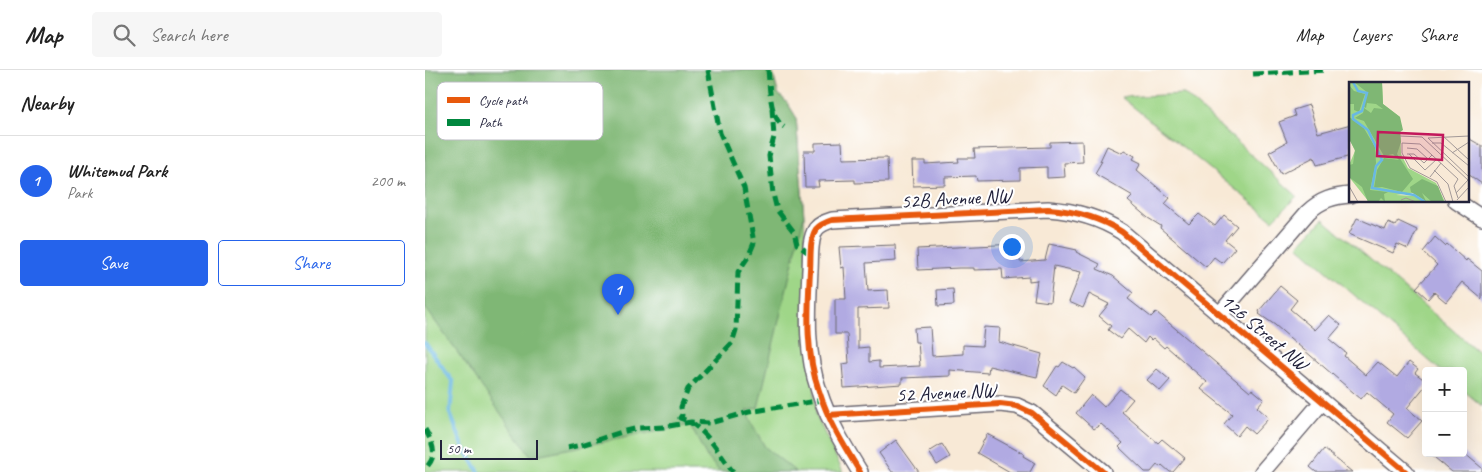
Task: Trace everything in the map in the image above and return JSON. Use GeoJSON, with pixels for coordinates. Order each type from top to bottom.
{"type":"FeatureCollection","features":[{"type":"Feature","properties":{"kind":"street"},"geometry":{"type":"LineString","coordinates":[[1219,314],[1308,212],[1328,198],[1349,195]]}},
{"type":"Feature","properties":{"kind":"street"},"geometry":{"type":"LineString","coordinates":[[1458,202],[1482,218]]}},
{"type":"Feature","properties":{"kind":"street","name":"52B Avenue NW"},"geometry":{"type":"LineString","coordinates":[[828,415],[815,379],[807,326],[812,242],[816,230],[825,222],[833,220],[1048,209],[1082,214],[1101,220]]}},
{"type":"Feature","properties":{"kind":"street","name":"126 Street NW"},"geometry":{"type":"LineString","coordinates":[[1101,220],[1122,232],[1406,472]]}},
{"type":"Feature","properties":{"kind":"street"},"geometry":{"type":"LineString","coordinates":[[1262,472],[1322,402]]}},
{"type":"Feature","properties":{"kind":"street","name":"52 Avenue NW"},"geometry":{"type":"LineString","coordinates":[[828,415],[1000,404],[1017,406],[1039,417],[1103,472]]}},
{"type":"Feature","properties":{"kind":"street"},"geometry":{"type":"LineString","coordinates":[[828,415],[860,472]]}},
{"type":"Feature","properties":{"kind":"green space"},"geometry":{"type":"Polygon","coordinates":[[[425,70],[772,70],[778,93],[796,117],[816,415],[843,472],[425,472],[425,70]]]}},
{"type":"Feature","properties":{"kind":"green space"},"geometry":{"type":"Polygon","coordinates":[[[425,70],[772,70],[778,93],[796,117],[804,216],[758,408],[747,411],[765,447],[796,472],[720,472],[707,457],[690,425],[531,456],[425,307],[425,70]]]}},
{"type":"Feature","properties":{"kind":"green space"},"geometry":{"type":"Polygon","coordinates":[[[1184,94],[1297,196],[1273,220],[1121,97],[1184,94]]]}},
{"type":"Feature","properties":{"kind":"green space"},"geometry":{"type":"Polygon","coordinates":[[[1323,219],[1482,355],[1482,406],[1467,393],[1467,367],[1436,367],[1298,246],[1323,219]]]}},
{"type":"Feature","properties":{"kind":"building"},"geometry":{"type":"Polygon","coordinates":[[[1309,105],[1318,133],[1349,125],[1349,157],[1317,165],[1314,157],[1281,174],[1269,152],[1287,142],[1279,122],[1295,116],[1293,110],[1309,105]]]}},
{"type":"Feature","properties":{"kind":"building"},"geometry":{"type":"Polygon","coordinates":[[[1469,139],[1482,146],[1482,184],[1469,175],[1469,139]]]}},
{"type":"Feature","properties":{"kind":"building"},"geometry":{"type":"Polygon","coordinates":[[[1082,141],[1083,162],[1064,163],[1065,177],[1047,178],[1047,167],[1020,168],[1020,180],[977,181],[976,176],[945,177],[945,185],[913,186],[912,161],[925,161],[925,164],[959,162],[958,158],[975,158],[974,149],[1050,147],[1050,142],[1082,141]]]}},
{"type":"Feature","properties":{"kind":"building"},"geometry":{"type":"Polygon","coordinates":[[[842,142],[843,159],[887,158],[888,182],[855,183],[855,180],[818,181],[819,187],[805,187],[804,151],[815,151],[815,143],[842,142]]]}},
{"type":"Feature","properties":{"kind":"building"},"geometry":{"type":"Polygon","coordinates":[[[1107,146],[1122,153],[1124,150],[1135,156],[1133,159],[1141,163],[1137,170],[1170,198],[1165,204],[1189,224],[1199,214],[1215,226],[1224,215],[1237,226],[1225,240],[1235,248],[1222,263],[1214,257],[1206,267],[1160,228],[1161,226],[1128,201],[1133,196],[1095,173],[1102,161],[1100,161],[1107,146]]]}},
{"type":"Feature","properties":{"kind":"building"},"geometry":{"type":"Polygon","coordinates":[[[1357,218],[1385,230],[1388,223],[1395,226],[1398,221],[1417,230],[1408,249],[1397,244],[1393,253],[1349,234],[1357,218]]]}},
{"type":"Feature","properties":{"kind":"building"},"geometry":{"type":"Polygon","coordinates":[[[1435,237],[1482,271],[1482,299],[1462,282],[1446,302],[1434,292],[1428,299],[1416,288],[1437,265],[1423,252],[1435,237]]]}},
{"type":"Feature","properties":{"kind":"building"},"geometry":{"type":"Polygon","coordinates":[[[1016,244],[1017,258],[1020,257],[1020,262],[1045,260],[1049,244],[1077,250],[1076,252],[1100,264],[1097,269],[1113,276],[1133,293],[1128,299],[1151,317],[1156,312],[1250,392],[1252,389],[1264,399],[1257,407],[1269,418],[1254,434],[1245,426],[1237,436],[1224,424],[1232,414],[1201,389],[1207,382],[1166,346],[1164,348],[1153,338],[1151,340],[1148,337],[1144,343],[1128,329],[1120,339],[1108,330],[1111,326],[1099,316],[1109,304],[1089,294],[1083,308],[1069,302],[1081,272],[1054,266],[1050,302],[1034,300],[1037,280],[1029,281],[1029,277],[1003,279],[1002,269],[974,270],[974,268],[959,268],[918,270],[917,249],[1016,244]]]}},
{"type":"Feature","properties":{"kind":"building"},"geometry":{"type":"Polygon","coordinates":[[[895,245],[896,261],[866,263],[868,291],[888,290],[889,308],[858,309],[858,348],[869,347],[869,362],[879,361],[879,368],[920,366],[918,342],[915,342],[914,328],[930,327],[932,356],[963,354],[963,345],[982,346],[984,327],[1000,328],[999,342],[1042,354],[1037,377],[989,366],[988,373],[950,370],[950,376],[902,378],[902,384],[844,388],[842,364],[849,363],[847,334],[835,334],[835,299],[846,299],[844,267],[841,268],[839,247],[895,245]]]}},
{"type":"Feature","properties":{"kind":"building"},"geometry":{"type":"Polygon","coordinates":[[[1280,286],[1297,300],[1290,309],[1315,330],[1329,315],[1341,325],[1329,339],[1346,353],[1344,356],[1366,375],[1378,362],[1397,377],[1409,362],[1418,369],[1415,373],[1422,378],[1422,390],[1407,408],[1422,421],[1407,438],[1387,422],[1393,414],[1367,392],[1361,399],[1275,325],[1259,314],[1259,311],[1280,286]]]}},
{"type":"Feature","properties":{"kind":"building"},"geometry":{"type":"Polygon","coordinates":[[[953,289],[954,305],[938,306],[937,290],[953,289]]]}},
{"type":"Feature","properties":{"kind":"building"},"geometry":{"type":"Polygon","coordinates":[[[1063,362],[1074,367],[1085,377],[1074,393],[1062,385],[1056,395],[1044,386],[1057,366],[1059,367],[1063,362]]]}},
{"type":"Feature","properties":{"kind":"building"},"geometry":{"type":"Polygon","coordinates":[[[1157,369],[1170,380],[1160,391],[1147,380],[1157,369]]]}},
{"type":"Feature","properties":{"kind":"building"},"geometry":{"type":"Polygon","coordinates":[[[1120,389],[1133,399],[1122,412],[1158,443],[1162,439],[1185,458],[1173,472],[1170,472],[1162,465],[1160,467],[1157,465],[1151,472],[1145,472],[1119,447],[1123,443],[1101,424],[1094,429],[1076,413],[1091,395],[1104,407],[1120,389]]]}},
{"type":"Feature","properties":{"kind":"building"},"geometry":{"type":"Polygon","coordinates":[[[987,434],[1024,454],[1023,456],[1035,463],[1030,472],[1010,472],[977,453],[987,434]]]}},
{"type":"Feature","properties":{"kind":"building"},"geometry":{"type":"Polygon","coordinates":[[[896,440],[919,472],[892,472],[879,453],[896,440]]]}},
{"type":"Feature","properties":{"kind":"building"},"geometry":{"type":"Polygon","coordinates":[[[942,444],[950,457],[937,465],[929,452],[942,444]]]}},
{"type":"Feature","properties":{"kind":"building"},"geometry":{"type":"Polygon","coordinates":[[[1324,449],[1352,472],[1316,472],[1310,467],[1324,449]]]}},
{"type":"Feature","properties":{"kind":"building"},"geometry":{"type":"Polygon","coordinates":[[[1467,456],[1482,468],[1482,472],[1452,472],[1434,457],[1467,456]]]}},
{"type":"Feature","properties":{"kind":"waterway"},"geometry":{"type":"LineString","coordinates":[[425,343],[453,382],[450,413],[463,446],[479,472]]}},
{"type":"Feature","properties":{"kind":"marked path"},"geometry":{"type":"LineString","coordinates":[[708,70],[720,133],[744,188],[754,243],[748,257],[738,272],[736,330],[732,343],[688,389],[681,407],[682,415],[680,418],[704,433],[733,472]]}},
{"type":"Feature","properties":{"kind":"marked path"},"geometry":{"type":"LineString","coordinates":[[768,70],[773,109],[775,116],[784,127]]}},
{"type":"Feature","properties":{"kind":"marked path"},"geometry":{"type":"LineString","coordinates":[[1253,74],[1327,70]]}},
{"type":"Feature","properties":{"kind":"marked path"},"geometry":{"type":"LineString","coordinates":[[772,108],[774,137],[769,156],[773,194],[777,210],[794,232],[797,244],[811,255]]}},
{"type":"Feature","properties":{"kind":"marked path"},"geometry":{"type":"LineString","coordinates":[[567,448],[638,428],[664,427],[691,422],[710,423],[749,412],[822,400]]}},
{"type":"Feature","properties":{"kind":"marked path"},"geometry":{"type":"LineString","coordinates":[[425,429],[433,449],[432,459],[425,469]]}},
{"type":"Feature","properties":{"kind":"cycle path"},"geometry":{"type":"LineString","coordinates":[[860,472],[842,443],[827,412],[811,361],[809,346],[811,244],[816,229],[821,224],[832,220],[1048,209],[1068,211],[1087,216],[1105,222],[1122,232],[1406,472]]}},
{"type":"Feature","properties":{"kind":"cycle path"},"geometry":{"type":"LineString","coordinates":[[828,415],[1000,404],[1017,406],[1032,413],[1103,472]]}},
{"type":"Feature","properties":{"kind":"place","name":"Whitemud Park"},"geometry":{"type":"Point","coordinates":[618,315]}}]}
